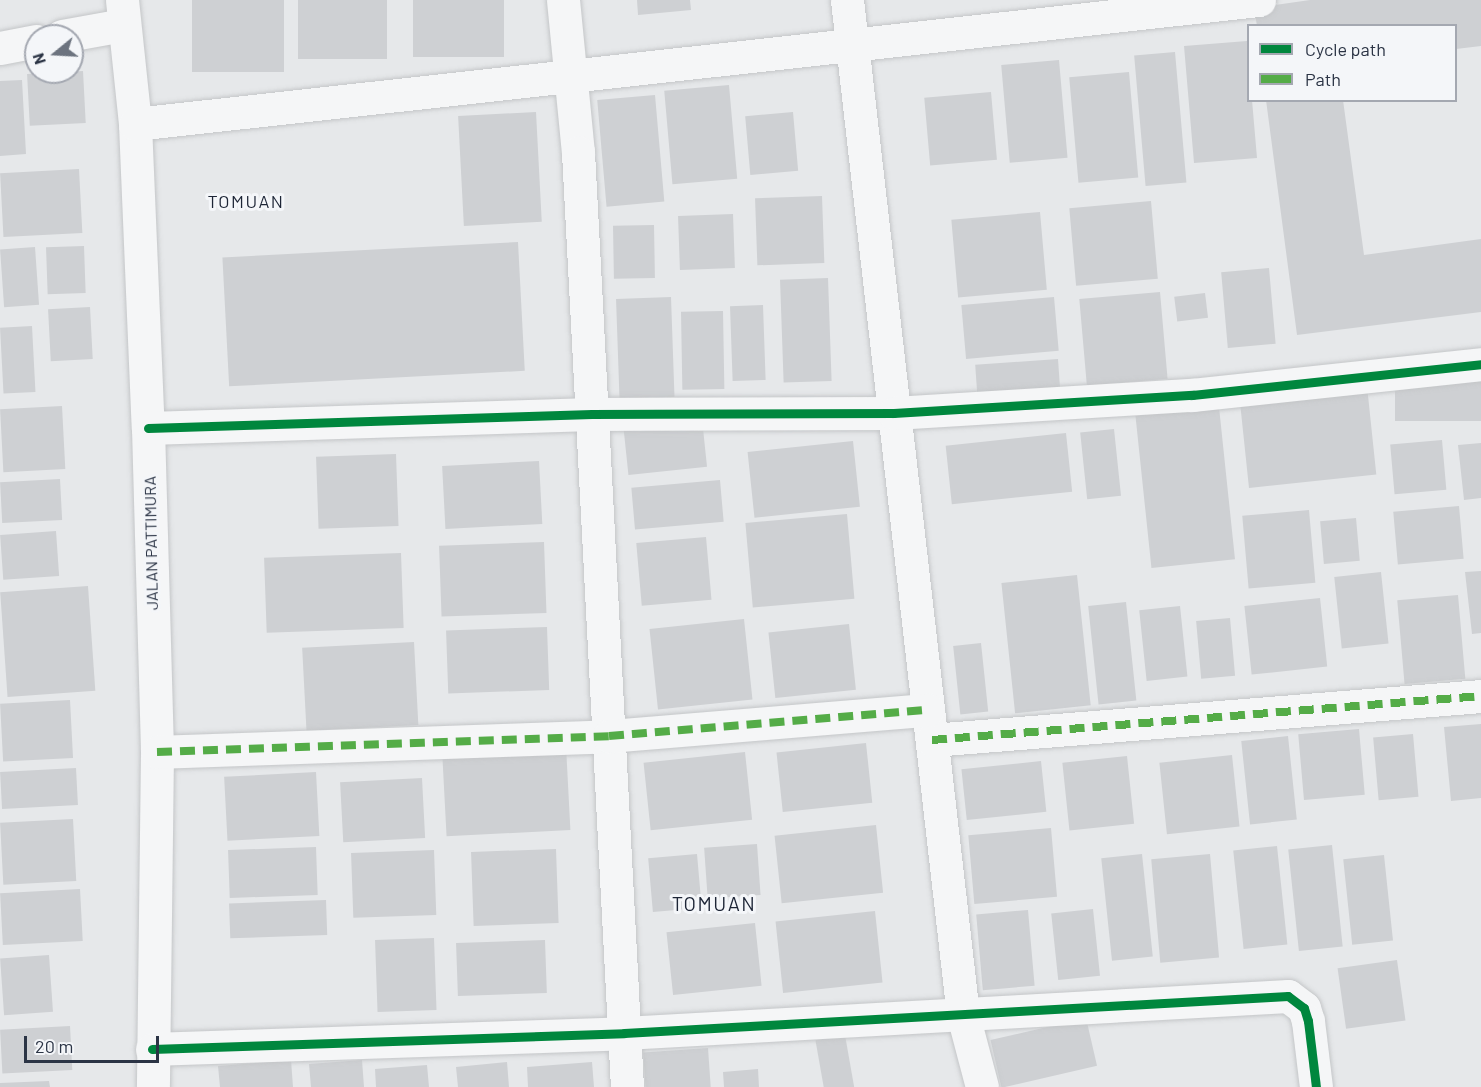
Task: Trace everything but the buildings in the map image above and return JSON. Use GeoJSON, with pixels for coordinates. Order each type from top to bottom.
{"type":"FeatureCollection","features":[{"type":"Feature","properties":{"kind":"street"},"geometry":{"type":"LineString","coordinates":[[563,0],[571,78],[592,414],[627,1087]]}},
{"type":"Feature","properties":{"kind":"street"},"geometry":{"type":"LineString","coordinates":[[847,0],[963,1015],[982,1087]]}},
{"type":"Feature","properties":{"kind":"street"},"geometry":{"type":"LineString","coordinates":[[135,124],[571,78],[1239,1]]}},
{"type":"Feature","properties":{"kind":"street"},"geometry":{"type":"LineString","coordinates":[[84,27],[122,12]]}},
{"type":"Feature","properties":{"kind":"street","name":"JALAN PATTIMURA"},"geometry":{"type":"LineString","coordinates":[[122,12],[135,124],[148,428],[157,752],[153,1087]]}},
{"type":"Feature","properties":{"kind":"street"},"geometry":{"type":"LineString","coordinates":[[0,48],[24,43]]}},
{"type":"Feature","properties":{"kind":"street"},"geometry":{"type":"LineString","coordinates":[[148,428],[592,414],[894,413],[1192,395],[1481,364]]}},
{"type":"Feature","properties":{"kind":"street"},"geometry":{"type":"LineString","coordinates":[[157,752],[930,725],[1481,696]]}},
{"type":"Feature","properties":{"kind":"street"},"geometry":{"type":"LineString","coordinates":[[152,1049],[624,1033],[1288,996],[1304,1008],[1308,1021],[1316,1087]]}},
{"type":"Feature","properties":{"kind":"marked path"},"geometry":{"type":"LineString","coordinates":[[932,740],[1481,696]]}},
{"type":"Feature","properties":{"kind":"marked path"},"geometry":{"type":"LineString","coordinates":[[157,752],[609,736],[928,710]]}},
{"type":"Feature","properties":{"kind":"cycle path"},"geometry":{"type":"LineString","coordinates":[[148,428],[592,414],[894,413],[1192,395],[1481,364]]}},
{"type":"Feature","properties":{"kind":"cycle path"},"geometry":{"type":"LineString","coordinates":[[152,1049],[624,1033],[1288,996],[1304,1008],[1308,1021],[1316,1087]]}},
{"type":"Feature","properties":{"kind":"district","name":"TOMUAN"},"geometry":{"type":"Point","coordinates":[246,201]}},
{"type":"Feature","properties":{"kind":"district","name":"TOMUAN"},"geometry":{"type":"Point","coordinates":[714,903]}}]}
